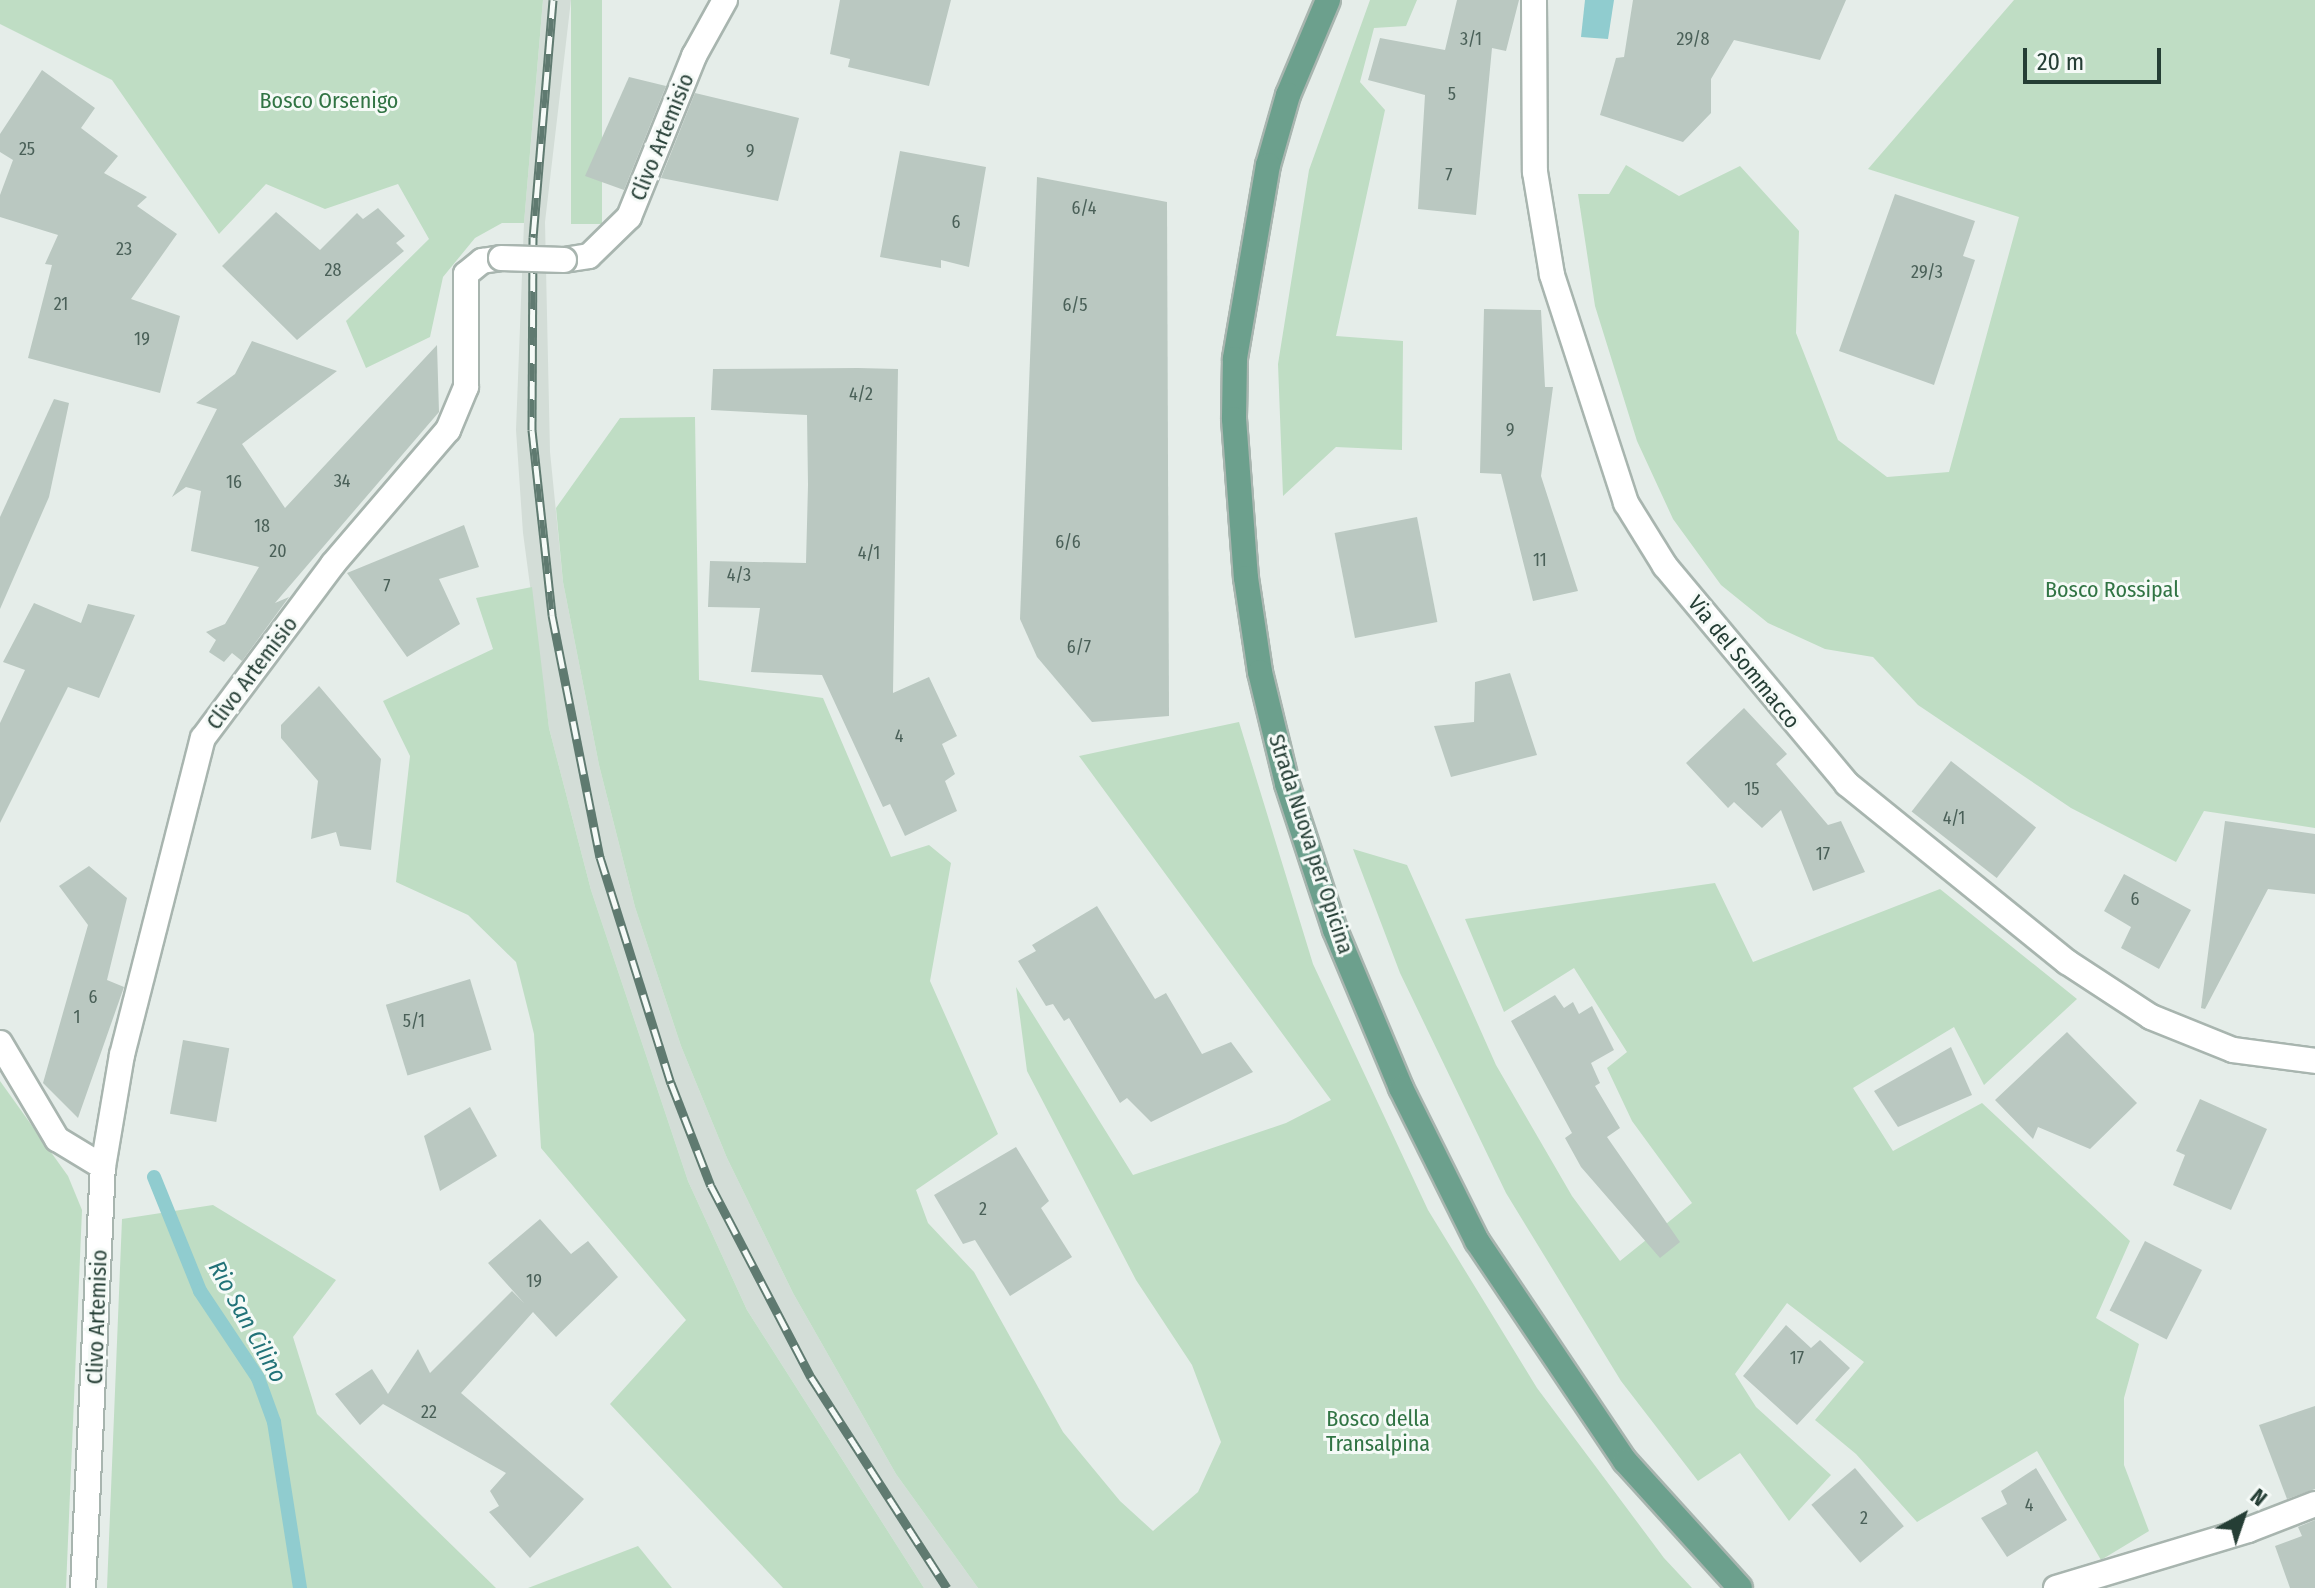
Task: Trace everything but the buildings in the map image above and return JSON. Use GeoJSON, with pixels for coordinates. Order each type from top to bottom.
{"type":"FeatureCollection","features":[{"type":"Feature","properties":{"kind":"main road","name":"Strada Nuova per Opicina"},"geometry":{"type":"LineString","coordinates":[[1328,0],[1288,95],[1268,165],[1235,359],[1234,419],[1246,578],[1260,672],[1287,784],[1335,930],[1383,1045],[1477,1241],[1625,1461],[1740,1588]]}},
{"type":"Feature","properties":{"kind":"street","name":"Clivo Artemisio"},"geometry":{"type":"LineString","coordinates":[[83,1588],[103,1167],[122,1055],[203,738],[333,564],[448,430],[466,387],[466,274],[482,261],[501,258],[564,260],[589,256],[629,217],[689,69],[725,0]]}},
{"type":"Feature","properties":{"kind":"street","name":"Via del Sommacco"},"geometry":{"type":"LineString","coordinates":[[1534,0],[1535,172],[1552,275],[1626,503],[1665,566],[1847,784],[2067,962],[2151,1017],[2233,1050],[2315,1061]]}},
{"type":"Feature","properties":{"kind":"street"},"geometry":{"type":"LineString","coordinates":[[0,1043],[57,1139],[103,1167]]}},
{"type":"Feature","properties":{"kind":"street"},"geometry":{"type":"LineString","coordinates":[[2056,1588],[2248,1530],[2315,1504]]}},
{"type":"Feature","properties":{"kind":"shaded area"},"geometry":{"type":"Polygon","coordinates":[[[543,0],[571,0],[545,222],[550,452],[563,582],[599,765],[635,907],[681,1046],[727,1158],[793,1293],[896,1474],[978,1588],[924,1588],[747,1310],[688,1181],[591,890],[549,728],[523,533],[516,430],[524,223],[543,0]]]}},
{"type":"Feature","properties":{"kind":"green space","name":"Bosco Orsenigo"},"geometry":{"type":"Polygon","coordinates":[[[0,0],[543,0],[524,223],[502,223],[475,238],[443,277],[430,337],[366,368],[346,321],[429,239],[398,184],[325,209],[266,184],[219,234],[112,80],[0,24],[0,0]]]}},
{"type":"Feature","properties":{"kind":"green space"},"geometry":{"type":"Polygon","coordinates":[[[571,0],[602,0],[602,224],[571,224],[571,0]]]}},
{"type":"Feature","properties":{"kind":"green space"},"geometry":{"type":"Polygon","coordinates":[[[1370,0],[1417,0],[1406,26],[1374,28],[1360,82],[1385,110],[1336,336],[1403,341],[1402,450],[1336,447],[1283,496],[1278,364],[1309,170],[1370,0]]]}},
{"type":"Feature","properties":{"kind":"green space","name":"Bosco Rossipal"},"geometry":{"type":"Polygon","coordinates":[[[2014,0],[2315,0],[2315,828],[2204,811],[2176,862],[2071,808],[1918,705],[1873,657],[1825,649],[1768,623],[1721,585],[1673,519],[1637,441],[1595,306],[1578,194],[1609,194],[1626,165],[1679,196],[1740,166],[1799,231],[1796,333],[1838,440],[1887,477],[1949,472],[2019,217],[1868,169],[2014,0]]]}},
{"type":"Feature","properties":{"kind":"green space","name":"Bosco della Transalpina"},"geometry":{"type":"Polygon","coordinates":[[[695,417],[699,680],[823,698],[891,857],[929,845],[951,863],[930,981],[998,1134],[916,1190],[928,1223],[974,1272],[1063,1432],[1120,1501],[1153,1531],[1198,1492],[1221,1442],[1192,1365],[1136,1280],[1027,1071],[1016,987],[1133,1175],[1286,1123],[1331,1100],[1079,756],[1239,722],[1313,964],[1428,1210],[1537,1388],[1664,1558],[1692,1588],[978,1588],[896,1474],[793,1293],[727,1158],[681,1046],[635,907],[599,765],[563,582],[556,508],[620,418],[695,417]]]}},
{"type":"Feature","properties":{"kind":"green space"},"geometry":{"type":"Polygon","coordinates":[[[532,587],[549,728],[591,890],[688,1181],[747,1310],[924,1588],[783,1588],[610,1404],[686,1320],[541,1148],[534,1034],[516,962],[468,915],[396,882],[410,756],[383,701],[493,649],[476,598],[532,587]]]}},
{"type":"Feature","properties":{"kind":"green space"},"geometry":{"type":"Polygon","coordinates":[[[1353,849],[1407,865],[1496,1065],[1572,1196],[1620,1261],[1692,1203],[1632,1121],[1607,1068],[1627,1052],[1574,968],[1504,1012],[1465,919],[1715,883],[1753,962],[1940,889],[2077,999],[1984,1085],[1954,1027],[1853,1088],[1893,1151],[1982,1103],[2130,1241],[2096,1318],[2139,1344],[2124,1398],[2124,1465],[2149,1531],[2101,1560],[2037,1451],[1917,1522],[1856,1454],[1815,1420],[1864,1362],[1787,1303],[1735,1374],[1756,1407],[1831,1475],[1789,1521],[1740,1453],[1698,1481],[1621,1381],[1506,1193],[1400,973],[1353,849]]]}},
{"type":"Feature","properties":{"kind":"green space"},"geometry":{"type":"Polygon","coordinates":[[[0,1081],[68,1176],[82,1210],[66,1588],[0,1588],[0,1081]]]}},
{"type":"Feature","properties":{"kind":"green space"},"geometry":{"type":"Polygon","coordinates":[[[213,1205],[336,1280],[293,1337],[317,1414],[496,1588],[107,1588],[122,1219],[213,1205]]]}},
{"type":"Feature","properties":{"kind":"green space"},"geometry":{"type":"Polygon","coordinates":[[[638,1546],[672,1588],[528,1588],[638,1546]]]}},
{"type":"Feature","properties":{"kind":"water"},"geometry":{"type":"Polygon","coordinates":[[[1585,0],[1614,0],[1608,39],[1581,37],[1585,0]]]}},
{"type":"Feature","properties":{"kind":"waterway","name":"Rio San Cilino"},"geometry":{"type":"LineString","coordinates":[[154,1177],[200,1291],[258,1378],[274,1422],[300,1588]]}},
{"type":"Feature","properties":{"kind":"railway"},"geometry":{"type":"LineString","coordinates":[[553,0],[533,237],[532,430],[552,615],[600,857],[671,1083],[711,1186],[811,1377],[947,1588]]}}]}
